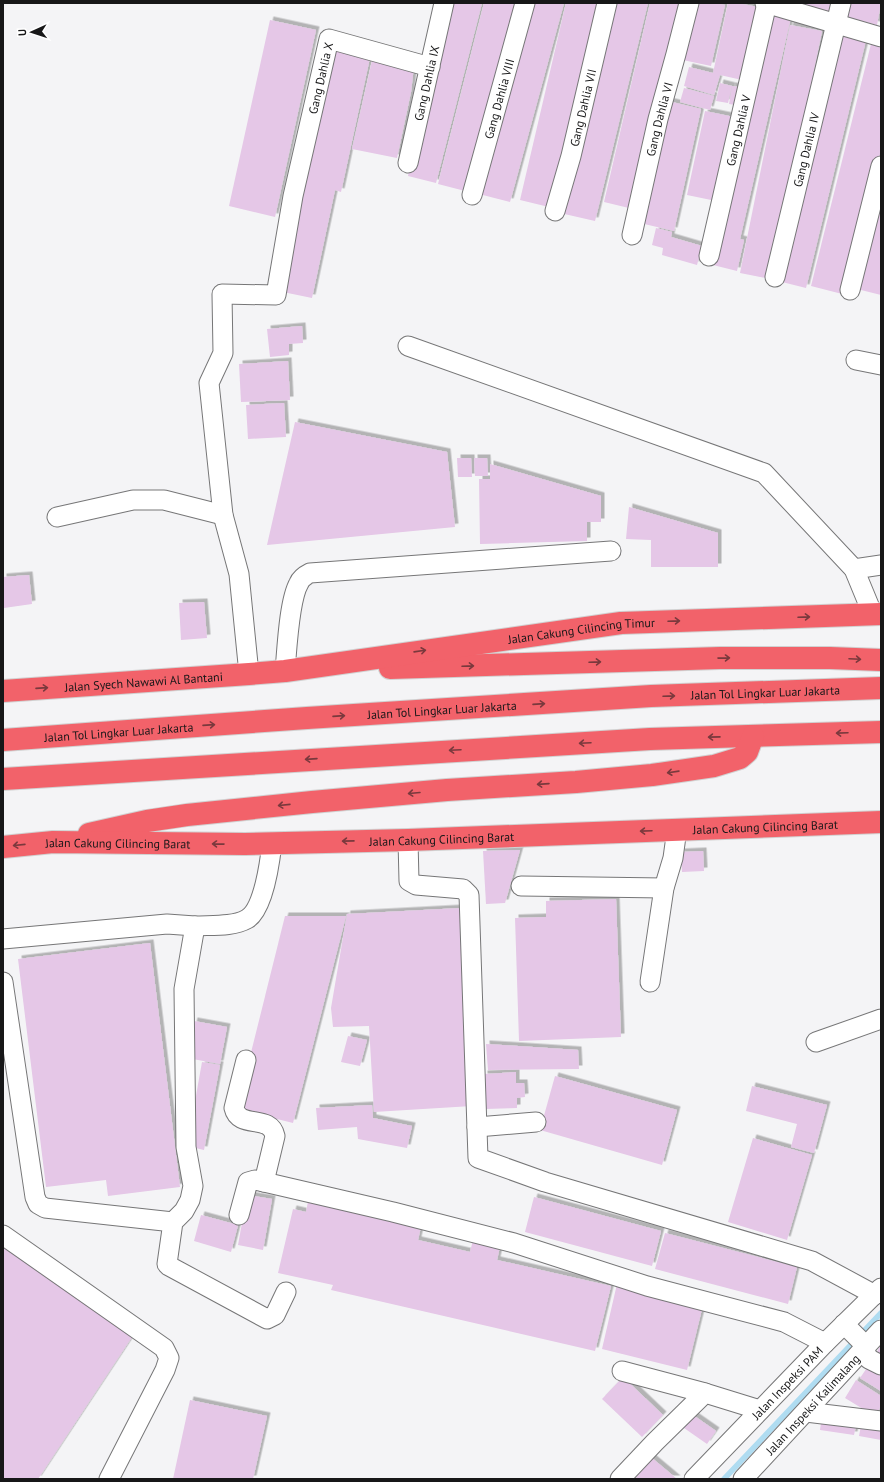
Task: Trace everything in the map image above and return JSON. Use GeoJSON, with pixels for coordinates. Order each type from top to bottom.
{"type":"FeatureCollection","features":[{"type":"Feature","properties":{"kind":"highway","name":"Jalan Cakung Cilincing Timur"},"geometry":{"type":"LineString","coordinates":[[284,670],[621,623],[877,615]]}},
{"type":"Feature","properties":{"kind":"highway"},"geometry":{"type":"LineString","coordinates":[[284,670],[720,658],[830,658],[881,660]]}},
{"type":"Feature","properties":{"kind":"highway","name":"Jalan Syech Nawawi Al Bantani"},"geometry":{"type":"LineString","coordinates":[[3,691],[250,674],[284,670]]}},
{"type":"Feature","properties":{"kind":"highway","name":"Jalan Tol Lingkar Luar Jakarta"},"geometry":{"type":"LineString","coordinates":[[3,740],[651,696],[881,688]]}},
{"type":"Feature","properties":{"kind":"highway"},"geometry":{"type":"LineString","coordinates":[[3,779],[650,739],[881,732]]}},
{"type":"Feature","properties":{"kind":"highway"},"geometry":{"type":"LineString","coordinates":[[53,842],[147,821],[195,814],[447,790],[576,782],[652,775],[714,766],[740,758],[746,752],[753,736]]}},
{"type":"Feature","properties":{"kind":"highway","name":"Jalan Cakung Cilincing Barat"},"geometry":{"type":"LineString","coordinates":[[3,847],[53,842],[245,844],[408,840],[881,822]]}},
{"type":"Feature","properties":{"kind":"street","name":"Gang Dahlia IX"},"geometry":{"type":"LineString","coordinates":[[408,163],[444,3]]}},
{"type":"Feature","properties":{"kind":"street","name":"Gang Dahlia VIII"},"geometry":{"type":"LineString","coordinates":[[472,195],[525,3]]}},
{"type":"Feature","properties":{"kind":"street","name":"Gang Dahlia VII"},"geometry":{"type":"LineString","coordinates":[[555,211],[571,156],[607,3]]}},
{"type":"Feature","properties":{"kind":"street","name":"Gang Dahlia VI"},"geometry":{"type":"LineString","coordinates":[[632,236],[658,119],[689,3]]}},
{"type":"Feature","properties":{"kind":"street"},"geometry":{"type":"LineString","coordinates":[[766,3],[881,37]]}},
{"type":"Feature","properties":{"kind":"street","name":"Gang Dahlia V"},"geometry":{"type":"LineString","coordinates":[[709,256],[766,3]]}},
{"type":"Feature","properties":{"kind":"street","name":"Gang Dahlia IV"},"geometry":{"type":"LineString","coordinates":[[775,277],[841,3]]}},
{"type":"Feature","properties":{"kind":"street","name":"Gang Dahlia X"},"geometry":{"type":"LineString","coordinates":[[223,515],[209,383],[222,353],[222,294],[276,295],[293,196],[329,39],[430,67]]}},
{"type":"Feature","properties":{"kind":"street"},"geometry":{"type":"LineString","coordinates":[[850,290],[881,166]]}},
{"type":"Feature","properties":{"kind":"street"},"geometry":{"type":"LineString","coordinates":[[408,346],[764,473],[854,569],[877,615]]}},
{"type":"Feature","properties":{"kind":"street"},"geometry":{"type":"LineString","coordinates":[[856,360],[881,365]]}},
{"type":"Feature","properties":{"kind":"street"},"geometry":{"type":"LineString","coordinates":[[57,517],[133,500],[164,500],[223,515],[239,574],[250,674]]}},
{"type":"Feature","properties":{"kind":"street"},"geometry":{"type":"LineString","coordinates":[[284,670],[296,589],[303,578],[310,573],[611,551]]}},
{"type":"Feature","properties":{"kind":"street"},"geometry":{"type":"LineString","coordinates":[[854,569],[881,565]]}},
{"type":"Feature","properties":{"kind":"street"},"geometry":{"type":"LineString","coordinates":[[650,982],[664,888],[673,858],[677,829]]}},
{"type":"Feature","properties":{"kind":"street"},"geometry":{"type":"LineString","coordinates":[[408,840],[409,881],[416,885],[464,889],[469,895],[477,1156],[481,1160],[545,1182],[812,1261],[878,1292]]}},
{"type":"Feature","properties":{"kind":"street"},"geometry":{"type":"LineString","coordinates":[[3,939],[167,924],[195,926],[235,923],[248,918],[255,911],[267,878],[272,843]]}},
{"type":"Feature","properties":{"kind":"street"},"geometry":{"type":"LineString","coordinates":[[521,886],[664,888]]}},
{"type":"Feature","properties":{"kind":"street"},"geometry":{"type":"LineString","coordinates":[[195,926],[184,989],[186,1147],[193,1186],[190,1200],[184,1211],[172,1222],[167,1261],[169,1266],[267,1319],[275,1315],[286,1292]]}},
{"type":"Feature","properties":{"kind":"street"},"geometry":{"type":"LineString","coordinates":[[3,982],[35,1197],[38,1204],[45,1208],[172,1222]]}},
{"type":"Feature","properties":{"kind":"street"},"geometry":{"type":"LineString","coordinates":[[816,1042],[881,1019]]}},
{"type":"Feature","properties":{"kind":"street"},"geometry":{"type":"LineString","coordinates":[[246,1060],[234,1108],[236,1114],[240,1118],[269,1125],[274,1130],[275,1136],[264,1182]]}},
{"type":"Feature","properties":{"kind":"street"},"geometry":{"type":"LineString","coordinates":[[477,1127],[536,1122]]}},
{"type":"Feature","properties":{"kind":"street"},"geometry":{"type":"LineString","coordinates":[[239,1215],[248,1182],[254,1180],[264,1182],[393,1212],[514,1243],[647,1286],[784,1322],[825,1343]]}},
{"type":"Feature","properties":{"kind":"street"},"geometry":{"type":"LineString","coordinates":[[3,1235],[164,1348],[169,1358],[165,1370],[110,1479]]}},
{"type":"Feature","properties":{"kind":"street","name":"Jalan Inspeksi PAM"},"geometry":{"type":"LineString","coordinates":[[694,1479],[825,1343],[878,1292]]}},
{"type":"Feature","properties":{"kind":"street"},"geometry":{"type":"LineString","coordinates":[[845,1325],[863,1346],[869,1358],[881,1365]]}},
{"type":"Feature","properties":{"kind":"street","name":"Jalan Inspeksi Kalimalang"},"geometry":{"type":"LineString","coordinates":[[743,1479],[806,1412],[863,1346],[881,1330]]}},
{"type":"Feature","properties":{"kind":"street"},"geometry":{"type":"LineString","coordinates":[[622,1371],[705,1393],[760,1410]]}},
{"type":"Feature","properties":{"kind":"street"},"geometry":{"type":"LineString","coordinates":[[620,1479],[705,1393]]}},
{"type":"Feature","properties":{"kind":"street"},"geometry":{"type":"LineString","coordinates":[[806,1412],[881,1421]]}},
{"type":"Feature","properties":{"kind":"building"},"geometry":{"type":"Polygon","coordinates":[[[451,3],[482,3],[436,183],[408,176],[451,3]]]}},
{"type":"Feature","properties":{"kind":"building"},"geometry":{"type":"Polygon","coordinates":[[[484,3],[518,3],[469,192],[438,184],[484,3]]]}},
{"type":"Feature","properties":{"kind":"building"},"geometry":{"type":"Polygon","coordinates":[[[527,3],[564,3],[510,202],[475,193],[527,3]]]}},
{"type":"Feature","properties":{"kind":"building"},"geometry":{"type":"Polygon","coordinates":[[[566,3],[601,3],[553,208],[520,200],[566,3]]]}},
{"type":"Feature","properties":{"kind":"building"},"geometry":{"type":"Polygon","coordinates":[[[610,3],[648,3],[595,221],[560,213],[610,3]]]}},
{"type":"Feature","properties":{"kind":"building"},"geometry":{"type":"Polygon","coordinates":[[[650,3],[682,3],[633,209],[604,202],[650,3]]]}},
{"type":"Feature","properties":{"kind":"building"},"geometry":{"type":"Polygon","coordinates":[[[690,3],[715,3],[725,5],[711,66],[678,59],[690,3]]]}},
{"type":"Feature","properties":{"kind":"building"},"geometry":{"type":"Polygon","coordinates":[[[728,3],[758,7],[742,80],[720,75],[714,95],[684,86],[689,67],[713,73],[728,3]]]}},
{"type":"Feature","properties":{"kind":"building"},"geometry":{"type":"Polygon","coordinates":[[[801,3],[834,3],[831,14],[800,6],[801,3]]]}},
{"type":"Feature","properties":{"kind":"building"},"geometry":{"type":"Polygon","coordinates":[[[847,3],[881,3],[877,25],[843,16],[847,3]]]}},
{"type":"Feature","properties":{"kind":"building"},"geometry":{"type":"Polygon","coordinates":[[[773,9],[792,13],[740,239],[744,240],[737,271],[713,265],[718,235],[773,9]]]}},
{"type":"Feature","properties":{"kind":"building"},"geometry":{"type":"Polygon","coordinates":[[[270,20],[316,30],[275,217],[229,206],[270,20]]]}},
{"type":"Feature","properties":{"kind":"building"},"geometry":{"type":"Polygon","coordinates":[[[790,25],[822,31],[771,279],[740,273],[790,25]]]}},
{"type":"Feature","properties":{"kind":"building"},"geometry":{"type":"Polygon","coordinates":[[[837,29],[867,36],[806,288],[778,281],[837,29]]]}},
{"type":"Feature","properties":{"kind":"building"},"geometry":{"type":"Polygon","coordinates":[[[872,40],[881,42],[881,149],[846,295],[811,286],[872,40]]]}},
{"type":"Feature","properties":{"kind":"building"},"geometry":{"type":"Polygon","coordinates":[[[330,43],[371,53],[341,192],[335,190],[312,298],[278,291],[330,43]]]}},
{"type":"Feature","properties":{"kind":"building"},"geometry":{"type":"Polygon","coordinates":[[[374,52],[414,66],[411,92],[397,158],[352,149],[374,52]]]}},
{"type":"Feature","properties":{"kind":"building"},"geometry":{"type":"Polygon","coordinates":[[[720,83],[732,86],[728,103],[716,101],[720,83]]]}},
{"type":"Feature","properties":{"kind":"building"},"geometry":{"type":"Polygon","coordinates":[[[732,86],[745,88],[741,106],[729,104],[732,86]]]}},
{"type":"Feature","properties":{"kind":"building"},"geometry":{"type":"Polygon","coordinates":[[[684,88],[714,96],[710,110],[680,102],[684,88]]]}},
{"type":"Feature","properties":{"kind":"building"},"geometry":{"type":"Polygon","coordinates":[[[668,101],[701,109],[674,231],[640,223],[668,101]]]}},
{"type":"Feature","properties":{"kind":"building"},"geometry":{"type":"Polygon","coordinates":[[[705,111],[734,117],[716,201],[687,195],[705,111]]]}},
{"type":"Feature","properties":{"kind":"building"},"geometry":{"type":"Polygon","coordinates":[[[881,175],[881,295],[853,288],[881,175]]]}},
{"type":"Feature","properties":{"kind":"building"},"geometry":{"type":"Polygon","coordinates":[[[656,228],[672,232],[671,237],[702,246],[697,265],[662,255],[663,248],[652,245],[656,228]]]}},
{"type":"Feature","properties":{"kind":"building"},"geometry":{"type":"Polygon","coordinates":[[[302,326],[303,343],[289,344],[289,355],[270,357],[267,329],[302,326]]]}},
{"type":"Feature","properties":{"kind":"building"},"geometry":{"type":"Polygon","coordinates":[[[288,361],[290,400],[241,402],[239,364],[288,361]]]}},
{"type":"Feature","properties":{"kind":"building"},"geometry":{"type":"Polygon","coordinates":[[[284,403],[286,437],[248,439],[246,405],[284,403]]]}},
{"type":"Feature","properties":{"kind":"building"},"geometry":{"type":"Polygon","coordinates":[[[295,422],[447,452],[455,527],[267,545],[295,422]]]}},
{"type":"Feature","properties":{"kind":"building"},"geometry":{"type":"Polygon","coordinates":[[[457,458],[471,458],[472,477],[458,477],[457,458]]]}},
{"type":"Feature","properties":{"kind":"building"},"geometry":{"type":"Polygon","coordinates":[[[474,458],[487,458],[488,476],[475,476],[474,458]]]}},
{"type":"Feature","properties":{"kind":"building"},"geometry":{"type":"Polygon","coordinates":[[[490,464],[601,496],[601,522],[587,522],[587,541],[480,544],[479,479],[490,479],[490,464]]]}},
{"type":"Feature","properties":{"kind":"building"},"geometry":{"type":"Polygon","coordinates":[[[629,507],[718,533],[718,567],[651,567],[651,540],[626,539],[629,507]]]}},
{"type":"Feature","properties":{"kind":"building"},"geometry":{"type":"Polygon","coordinates":[[[29,575],[32,604],[4,608],[3,577],[29,575]]]}},
{"type":"Feature","properties":{"kind":"building"},"geometry":{"type":"Polygon","coordinates":[[[204,602],[207,638],[181,640],[179,603],[204,602]]]}},
{"type":"Feature","properties":{"kind":"building"},"geometry":{"type":"Polygon","coordinates":[[[520,850],[505,903],[486,904],[483,851],[520,850]]]}},
{"type":"Feature","properties":{"kind":"building"},"geometry":{"type":"Polygon","coordinates":[[[703,851],[704,871],[682,872],[681,852],[703,851]]]}},
{"type":"Feature","properties":{"kind":"building"},"geometry":{"type":"Polygon","coordinates":[[[616,899],[621,1037],[519,1041],[515,918],[546,917],[546,901],[616,899]]]}},
{"type":"Feature","properties":{"kind":"building"},"geometry":{"type":"Polygon","coordinates":[[[461,908],[472,1106],[374,1112],[369,1026],[333,1027],[331,1008],[347,914],[461,908]]]}},
{"type":"Feature","properties":{"kind":"building"},"geometry":{"type":"Polygon","coordinates":[[[285,916],[346,916],[293,1123],[237,1109],[285,916]]]}},
{"type":"Feature","properties":{"kind":"building"},"geometry":{"type":"Polygon","coordinates":[[[150,943],[180,1187],[108,1196],[106,1180],[46,1187],[18,959],[150,943]]]}},
{"type":"Feature","properties":{"kind":"building"},"geometry":{"type":"Polygon","coordinates":[[[194,1021],[227,1027],[220,1064],[187,1058],[194,1021]]]}},
{"type":"Feature","properties":{"kind":"building"},"geometry":{"type":"Polygon","coordinates":[[[348,1036],[367,1040],[360,1066],[341,1062],[348,1036]]]}},
{"type":"Feature","properties":{"kind":"building"},"geometry":{"type":"Polygon","coordinates":[[[486,1044],[578,1050],[579,1069],[488,1070],[486,1044]]]}},
{"type":"Feature","properties":{"kind":"building"},"geometry":{"type":"Polygon","coordinates":[[[202,1062],[220,1065],[204,1150],[187,1146],[202,1062]]]}},
{"type":"Feature","properties":{"kind":"building"},"geometry":{"type":"Polygon","coordinates":[[[516,1072],[516,1083],[524,1083],[525,1097],[517,1098],[517,1108],[485,1109],[484,1074],[516,1072]]]}},
{"type":"Feature","properties":{"kind":"building"},"geometry":{"type":"Polygon","coordinates":[[[555,1076],[677,1110],[662,1165],[540,1130],[555,1076]]]}},
{"type":"Feature","properties":{"kind":"building"},"geometry":{"type":"Polygon","coordinates":[[[752,1086],[827,1105],[814,1153],[791,1147],[797,1124],[746,1111],[752,1086]]]}},
{"type":"Feature","properties":{"kind":"building"},"geometry":{"type":"Polygon","coordinates":[[[372,1105],[373,1118],[412,1126],[407,1148],[358,1139],[357,1127],[318,1130],[316,1108],[372,1105]]]}},
{"type":"Feature","properties":{"kind":"building"},"geometry":{"type":"Polygon","coordinates":[[[753,1138],[812,1155],[787,1240],[728,1222],[753,1138]]]}},
{"type":"Feature","properties":{"kind":"building"},"geometry":{"type":"Polygon","coordinates":[[[247,1195],[272,1199],[263,1250],[238,1245],[247,1195]]]}},
{"type":"Feature","properties":{"kind":"building"},"geometry":{"type":"Polygon","coordinates":[[[309,1196],[422,1222],[418,1240],[470,1252],[474,1236],[501,1242],[497,1260],[611,1286],[595,1351],[331,1290],[333,1285],[278,1273],[293,1209],[306,1212],[309,1196]]]}},
{"type":"Feature","properties":{"kind":"building"},"geometry":{"type":"Polygon","coordinates":[[[534,1197],[661,1231],[652,1266],[525,1232],[534,1197]]]}},
{"type":"Feature","properties":{"kind":"building"},"geometry":{"type":"Polygon","coordinates":[[[201,1215],[238,1225],[231,1252],[194,1241],[201,1215]]]}},
{"type":"Feature","properties":{"kind":"building"},"geometry":{"type":"Polygon","coordinates":[[[665,1233],[797,1267],[788,1304],[655,1269],[665,1233]]]}},
{"type":"Feature","properties":{"kind":"building"},"geometry":{"type":"Polygon","coordinates":[[[3,1247],[134,1334],[38,1479],[3,1479],[3,1247]]]}},
{"type":"Feature","properties":{"kind":"building"},"geometry":{"type":"Polygon","coordinates":[[[617,1284],[703,1305],[687,1370],[602,1349],[617,1284]]]}},
{"type":"Feature","properties":{"kind":"building"},"geometry":{"type":"Polygon","coordinates":[[[881,1344],[881,1362],[874,1358],[881,1344]]]}},
{"type":"Feature","properties":{"kind":"building"},"geometry":{"type":"Polygon","coordinates":[[[871,1362],[881,1368],[881,1391],[860,1378],[871,1362]]]}},
{"type":"Feature","properties":{"kind":"building"},"geometry":{"type":"Polygon","coordinates":[[[623,1377],[663,1415],[642,1437],[602,1399],[623,1377]]]}},
{"type":"Feature","properties":{"kind":"building"},"geometry":{"type":"Polygon","coordinates":[[[856,1380],[881,1396],[881,1406],[876,1415],[845,1398],[856,1380]]]}},
{"type":"Feature","properties":{"kind":"building"},"geometry":{"type":"Polygon","coordinates":[[[190,1400],[267,1416],[253,1479],[173,1479],[190,1400]]]}},
{"type":"Feature","properties":{"kind":"building"},"geometry":{"type":"Polygon","coordinates":[[[693,1415],[716,1431],[707,1444],[684,1428],[693,1415]]]}},
{"type":"Feature","properties":{"kind":"building"},"geometry":{"type":"Polygon","coordinates":[[[822,1415],[857,1421],[854,1435],[820,1430],[822,1415]]]}},
{"type":"Feature","properties":{"kind":"building"},"geometry":{"type":"Polygon","coordinates":[[[862,1420],[881,1423],[881,1440],[859,1436],[862,1420]]]}},
{"type":"Feature","properties":{"kind":"building"},"geometry":{"type":"Polygon","coordinates":[[[652,1458],[677,1479],[635,1479],[652,1458]]]}},
{"type":"Feature","properties":{"kind":"waterway"},"geometry":{"type":"LineString","coordinates":[[724,1479],[881,1313]]}}]}
